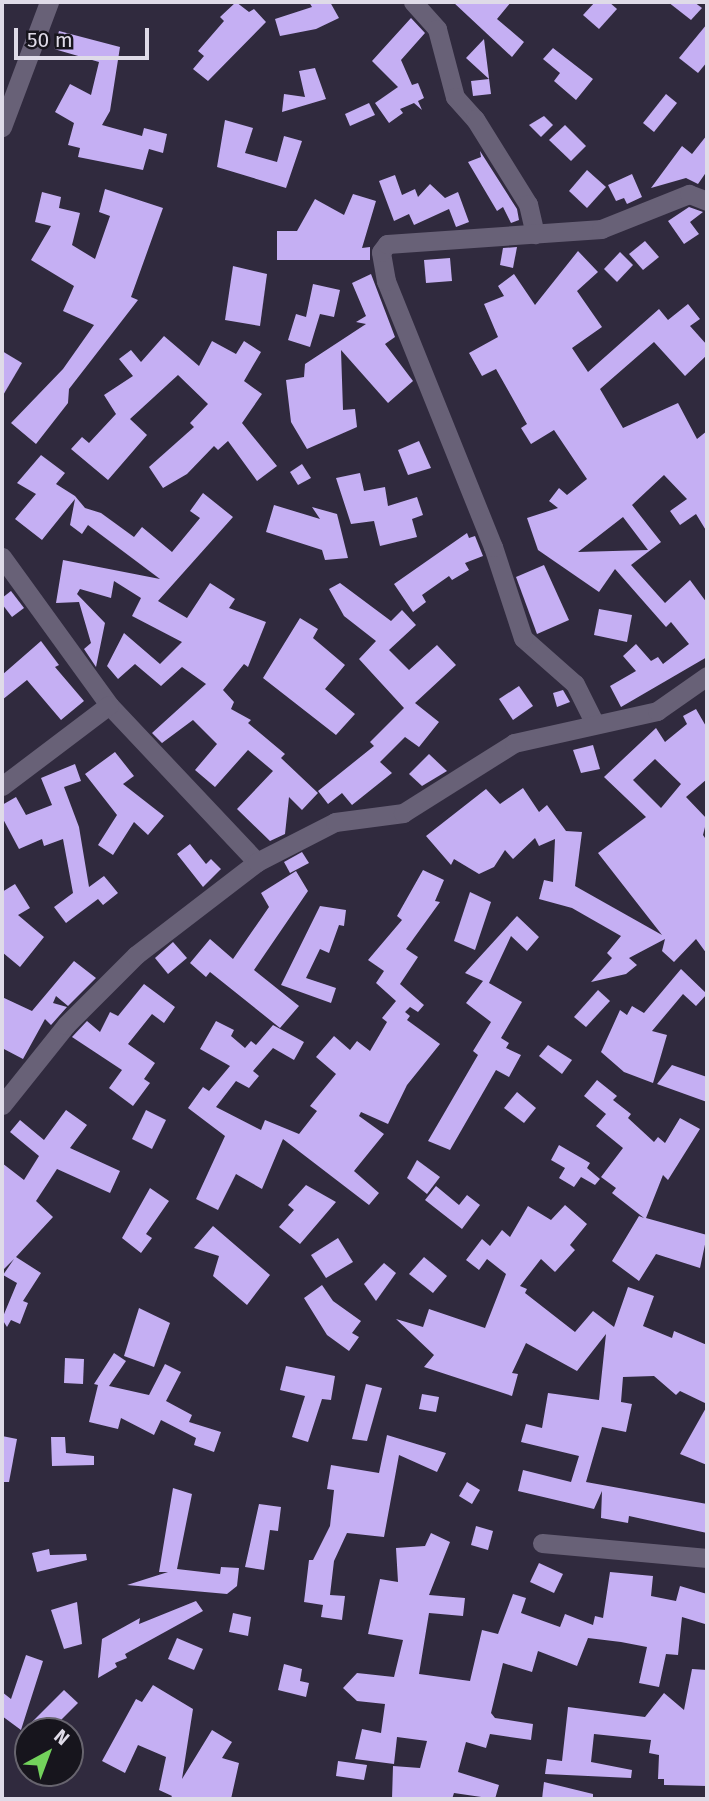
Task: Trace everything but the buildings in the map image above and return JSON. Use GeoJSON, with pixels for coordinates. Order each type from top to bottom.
{"type":"FeatureCollection","features":[{"type":"Feature","properties":{"kind":"street"},"geometry":{"type":"LineString","coordinates":[[2,127],[49,2]]}},
{"type":"Feature","properties":{"kind":"street"},"geometry":{"type":"LineString","coordinates":[[414,2],[437,29],[455,97],[475,118],[528,204],[535,234]]}},
{"type":"Feature","properties":{"kind":"street"},"geometry":{"type":"LineString","coordinates":[[595,724],[575,684],[523,638],[493,547],[386,281],[381,252],[387,244],[601,229],[689,194],[707,201]]}},
{"type":"Feature","properties":{"kind":"street"},"geometry":{"type":"LineString","coordinates":[[2,557],[109,705],[257,862]]}},
{"type":"Feature","properties":{"kind":"street"},"geometry":{"type":"LineString","coordinates":[[2,1105],[66,1025],[136,955],[257,862],[335,822],[403,813],[514,743],[657,711],[707,676]]}},
{"type":"Feature","properties":{"kind":"street"},"geometry":{"type":"LineString","coordinates":[[2,786],[109,705]]}},
{"type":"Feature","properties":{"kind":"street"},"geometry":{"type":"LineString","coordinates":[[542,1542],[707,1558]]}}]}
